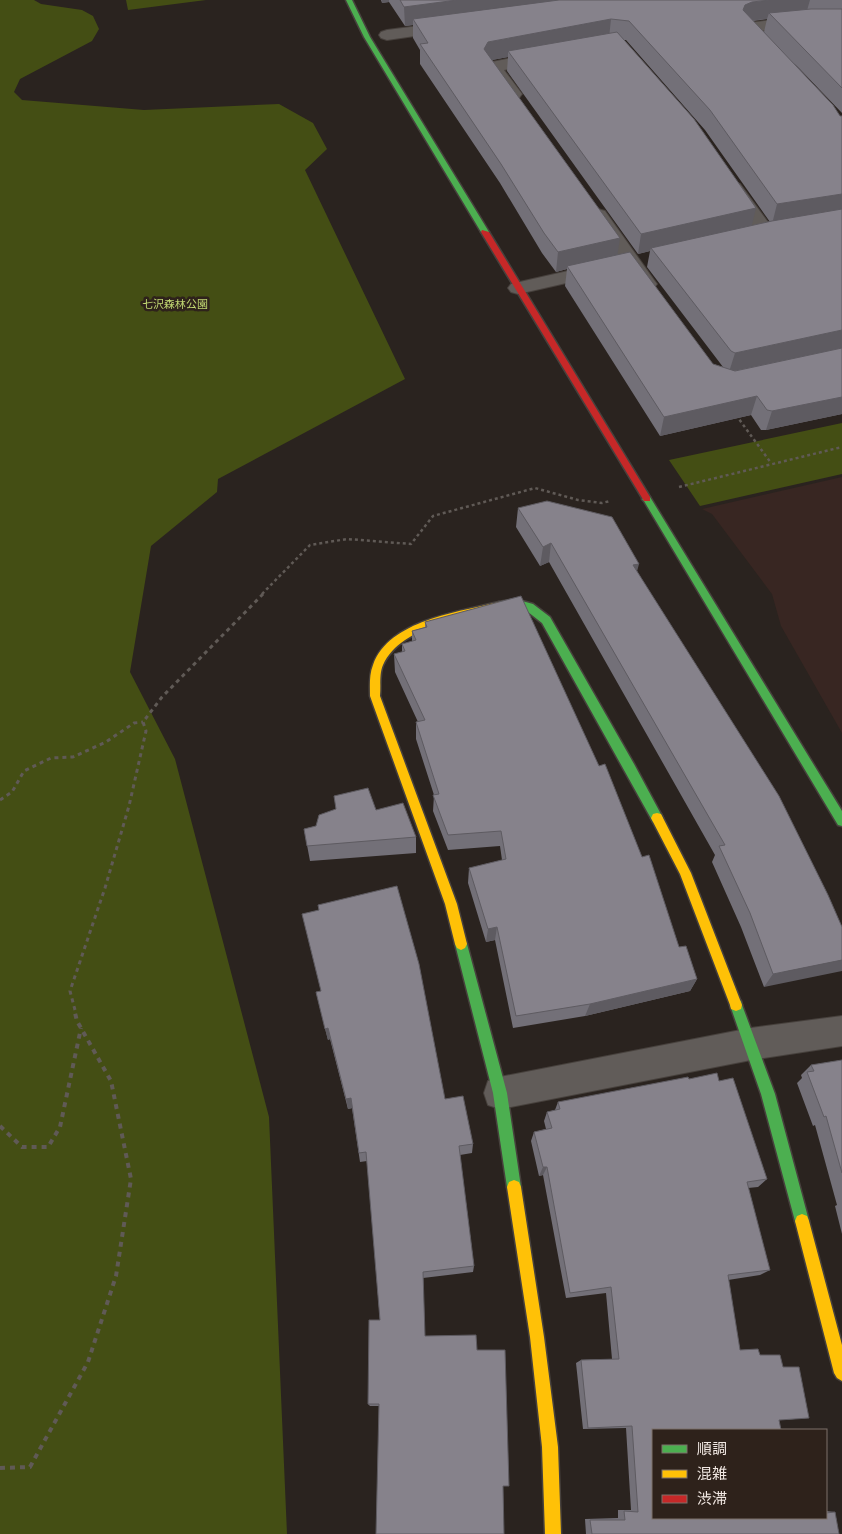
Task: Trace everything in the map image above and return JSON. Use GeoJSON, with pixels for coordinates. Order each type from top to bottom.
{"type":"FeatureCollection","features":[{"type":"Feature","properties":{"kind":"street"},"geometry":{"type":"LineString","coordinates":[[349,0],[367,37],[842,821]]}},
{"type":"Feature","properties":{"kind":"street"},"geometry":{"type":"LineString","coordinates":[[775,56],[748,28],[783,22],[842,21]]}},
{"type":"Feature","properties":{"kind":"street"},"geometry":{"type":"LineString","coordinates":[[387,35],[465,25]]}},
{"type":"Feature","properties":{"kind":"street"},"geometry":{"type":"LineString","coordinates":[[521,107],[493,67],[563,53]]}},
{"type":"Feature","properties":{"kind":"street"},"geometry":{"type":"LineString","coordinates":[[724,173],[776,231],[747,237]]}},
{"type":"Feature","properties":{"kind":"street"},"geometry":{"type":"LineString","coordinates":[[590,203],[657,298]]}},
{"type":"Feature","properties":{"kind":"street"},"geometry":{"type":"LineString","coordinates":[[518,288],[651,258]]}},
{"type":"Feature","properties":{"kind":"street"},"geometry":{"type":"LineString","coordinates":[[554,1534],[550,1448],[539,1355],[500,1093],[451,904],[375,696],[378,666],[388,651],[403,637],[422,626],[516,602],[526,603],[546,620],[630,767],[685,873],[751,1044],[768,1094],[842,1373]]}},
{"type":"Feature","properties":{"kind":"street"},"geometry":{"type":"LineString","coordinates":[[500,1093],[751,1044],[842,1031]]}},
{"type":"Feature","properties":{"kind":"path"},"geometry":{"type":"LineString","coordinates":[[731,408],[771,463]]}},
{"type":"Feature","properties":{"kind":"path"},"geometry":{"type":"LineString","coordinates":[[671,490],[771,463],[842,447]]}},
{"type":"Feature","properties":{"kind":"path"},"geometry":{"type":"LineString","coordinates":[[0,800],[12,792],[24,771],[51,758],[73,757],[106,742],[134,723],[143,722],[162,697],[310,545],[347,539],[411,544],[433,516],[535,488],[578,500],[602,503]]}},
{"type":"Feature","properties":{"kind":"path"},"geometry":{"type":"LineString","coordinates":[[0,1468],[30,1467],[88,1362],[116,1276],[131,1179],[111,1081],[77,1021],[70,991],[105,888],[129,806],[146,730],[143,722]]}},
{"type":"Feature","properties":{"kind":"path"},"geometry":{"type":"LineString","coordinates":[[0,1126],[22,1147],[48,1148],[60,1127],[81,1028]]}},
{"type":"Feature","properties":{"kind":"shaded area"},"geometry":{"type":"Polygon","coordinates":[[[842,477],[842,733],[781,626],[772,594],[712,514],[702,509],[842,477]]]}},
{"type":"Feature","properties":{"kind":"green space","name":"七沢森林公園"},"geometry":{"type":"Polygon","coordinates":[[[0,0],[34,0],[41,4],[82,10],[93,16],[99,29],[92,41],[20,79],[14,92],[22,100],[144,110],[279,104],[313,123],[327,149],[305,170],[405,379],[218,479],[217,492],[151,546],[130,672],[175,759],[269,1117],[287,1534],[0,1534],[0,0]]]}},
{"type":"Feature","properties":{"kind":"green space"},"geometry":{"type":"Polygon","coordinates":[[[126,0],[206,0],[128,10],[126,0]]]}},
{"type":"Feature","properties":{"kind":"green space"},"geometry":{"type":"Polygon","coordinates":[[[842,423],[842,474],[700,506],[669,460],[842,423]]]}},
{"type":"Feature","properties":{"kind":"building"},"geometry":{"type":"Polygon","coordinates":[[[400,0],[457,0],[404,7],[400,0]]]}},
{"type":"Feature","properties":{"kind":"building"},"geometry":{"type":"Polygon","coordinates":[[[559,0],[770,0],[752,2],[745,5],[743,10],[842,116],[842,194],[777,204],[710,110],[629,21],[611,19],[488,42],[484,49],[620,238],[558,252],[420,44],[428,43],[413,19],[559,0]]]}},
{"type":"Feature","properties":{"kind":"building"},"geometry":{"type":"Polygon","coordinates":[[[811,9],[842,9],[842,88],[769,13],[811,9]]]}},
{"type":"Feature","properties":{"kind":"building"},"geometry":{"type":"Polygon","coordinates":[[[617,32],[694,119],[756,208],[641,234],[508,51],[617,32]]]}},
{"type":"Feature","properties":{"kind":"building"},"geometry":{"type":"Polygon","coordinates":[[[842,209],[842,330],[735,353],[731,351],[651,248],[772,221],[842,209]]]}},
{"type":"Feature","properties":{"kind":"building"},"geometry":{"type":"Polygon","coordinates":[[[630,252],[713,364],[735,371],[842,348],[842,397],[772,411],[767,410],[757,396],[664,417],[567,266],[630,252]]]}},
{"type":"Feature","properties":{"kind":"building"},"geometry":{"type":"Polygon","coordinates":[[[547,501],[612,517],[639,564],[633,565],[779,796],[842,927],[842,960],[773,974],[750,913],[719,846],[725,845],[551,543],[543,547],[518,508],[547,501]]]}},
{"type":"Feature","properties":{"kind":"building"},"geometry":{"type":"Polygon","coordinates":[[[521,596],[599,766],[605,764],[642,857],[649,855],[679,947],[686,946],[697,979],[590,1004],[516,1016],[497,927],[488,929],[469,868],[506,859],[501,831],[448,835],[433,795],[439,794],[416,722],[425,720],[394,654],[405,651],[402,644],[416,640],[412,631],[427,627],[425,622],[521,596]]]}},
{"type":"Feature","properties":{"kind":"building"},"geometry":{"type":"Polygon","coordinates":[[[368,788],[376,810],[403,803],[416,837],[307,846],[304,829],[316,826],[319,815],[336,809],[334,796],[368,788]]]}},
{"type":"Feature","properties":{"kind":"building"},"geometry":{"type":"Polygon","coordinates":[[[397,886],[419,964],[445,1099],[463,1096],[473,1144],[459,1146],[474,1266],[423,1272],[425,1336],[476,1335],[477,1350],[505,1350],[509,1486],[503,1486],[504,1534],[376,1534],[379,1404],[368,1404],[369,1320],[380,1320],[366,1152],[359,1153],[351,1098],[346,1099],[328,1028],[325,1029],[316,992],[321,991],[302,914],[319,910],[318,905],[397,886]]]}},
{"type":"Feature","properties":{"kind":"building"},"geometry":{"type":"Polygon","coordinates":[[[842,1060],[842,1173],[826,1116],[824,1117],[807,1072],[814,1071],[811,1065],[842,1060]]]}},
{"type":"Feature","properties":{"kind":"building"},"geometry":{"type":"Polygon","coordinates":[[[717,1073],[719,1081],[733,1078],[767,1179],[747,1182],[770,1270],[728,1275],[740,1350],[758,1349],[760,1355],[780,1355],[783,1367],[799,1367],[809,1418],[779,1420],[781,1429],[652,1429],[652,1519],[827,1519],[827,1513],[835,1512],[839,1534],[592,1534],[590,1520],[625,1520],[624,1511],[638,1512],[632,1426],[588,1428],[581,1360],[619,1359],[611,1287],[570,1293],[547,1167],[543,1167],[534,1132],[552,1128],[547,1112],[560,1109],[558,1102],[688,1077],[689,1079],[717,1073]]]}},
{"type":"Feature","properties":{"kind":"traffic: fast"},"geometry":{"type":"LineString","coordinates":[[349,0],[367,37],[485,232]]}},
{"type":"Feature","properties":{"kind":"traffic: fast"},"geometry":{"type":"LineString","coordinates":[[647,499],[842,821]]}},
{"type":"Feature","properties":{"kind":"traffic: fast"},"geometry":{"type":"LineString","coordinates":[[499,606],[515,603],[525,605],[546,620],[657,818]]}},
{"type":"Feature","properties":{"kind":"traffic: fast"},"geometry":{"type":"LineString","coordinates":[[461,944],[500,1093],[514,1187]]}},
{"type":"Feature","properties":{"kind":"traffic: fast"},"geometry":{"type":"LineString","coordinates":[[736,1005],[768,1094],[802,1221]]}},
{"type":"Feature","properties":{"kind":"traffic: slow"},"geometry":{"type":"LineString","coordinates":[[461,944],[451,904],[375,696],[376,672],[387,651],[399,639],[448,618],[499,606]]}},
{"type":"Feature","properties":{"kind":"traffic: slow"},"geometry":{"type":"LineString","coordinates":[[657,818],[685,873],[736,1005]]}},
{"type":"Feature","properties":{"kind":"traffic: slow"},"geometry":{"type":"LineString","coordinates":[[514,1187],[537,1337],[550,1447],[553,1534]]}},
{"type":"Feature","properties":{"kind":"traffic: slow"},"geometry":{"type":"LineString","coordinates":[[802,1221],[842,1373]]}},
{"type":"Feature","properties":{"kind":"traffic: jam"},"geometry":{"type":"LineString","coordinates":[[485,232],[647,499]]}}]}
